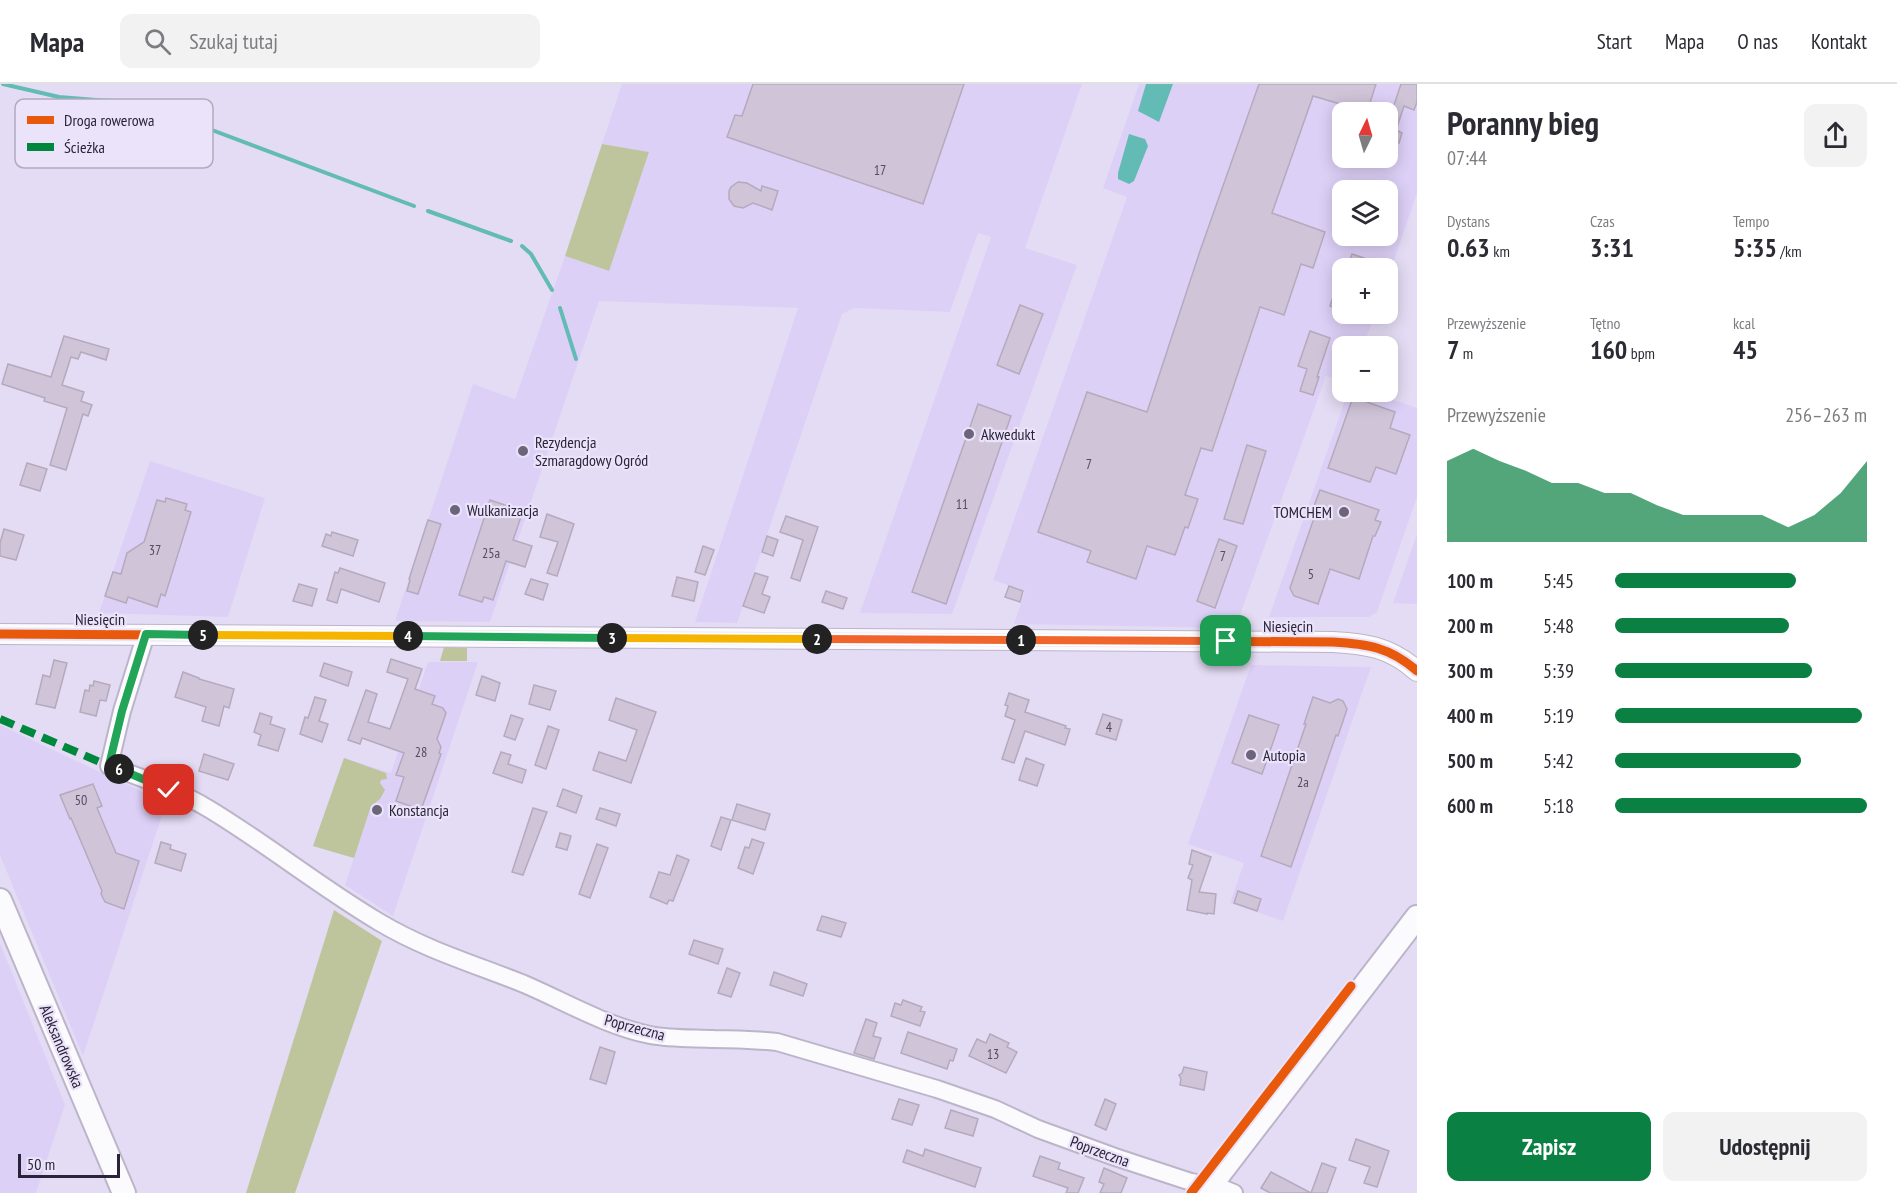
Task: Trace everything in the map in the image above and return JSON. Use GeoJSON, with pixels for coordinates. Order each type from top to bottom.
{"type":"FeatureCollection","features":[{"type":"Feature","properties":{"kind":"main road","name":"Aleksandrowska"},"geometry":{"type":"LineString","coordinates":[[0,900],[124,1193]]}},
{"type":"Feature","properties":{"kind":"main road"},"geometry":{"type":"LineString","coordinates":[[1208,1189],[1417,916]]}},
{"type":"Feature","properties":{"kind":"street","name":"Niesięcin"},"geometry":{"type":"LineString","coordinates":[[0,634],[1333,642],[1382,649],[1402,659],[1417,671]]}},
{"type":"Feature","properties":{"kind":"street","name":"Poprzeczna"},"geometry":{"type":"LineString","coordinates":[[146,634],[122,711],[109,765],[207,807],[377,921],[414,941],[444,955],[521,983],[616,1025],[650,1035],[777,1042],[937,1089],[995,1109],[1038,1129],[1115,1157],[1208,1189],[1234,1193]]}},
{"type":"Feature","properties":{"kind":"shaded area"},"geometry":{"type":"Polygon","coordinates":[[[622,84],[1082,84],[1025,248],[1077,265],[952,614],[860,613],[991,237],[978,233],[950,312],[854,308],[842,314],[737,623],[695,622],[798,308],[599,301],[490,622],[395,621],[473,384],[515,399],[565,256],[608,271],[649,152],[602,144],[622,84]]]}},
{"type":"Feature","properties":{"kind":"shaded area"},"geometry":{"type":"Polygon","coordinates":[[[1139,84],[1417,84],[1417,193],[1395,258],[1332,258],[1332,324],[1371,324],[1367,336],[1332,336],[1332,378],[1326,376],[1241,612],[1232,628],[1014,624],[1025,591],[993,580],[1127,197],[1103,188],[1139,84]]]}},
{"type":"Feature","properties":{"kind":"shaded area"},"geometry":{"type":"Polygon","coordinates":[[[1146,84],[1173,84],[1159,122],[1138,111],[1146,84]]]}},
{"type":"Feature","properties":{"kind":"shaded area"},"geometry":{"type":"Polygon","coordinates":[[[1129,134],[1145,139],[1148,146],[1134,181],[1129,184],[1118,179],[1118,173],[1129,134]]]}},
{"type":"Feature","properties":{"kind":"shaded area"},"geometry":{"type":"Polygon","coordinates":[[[602,144],[649,152],[609,271],[565,256],[602,144]]]}},
{"type":"Feature","properties":{"kind":"shaded area"},"geometry":{"type":"Polygon","coordinates":[[[1344,402],[1398,402],[1417,408],[1417,497],[1377,612],[1369,617],[1269,617],[1344,402]]]}},
{"type":"Feature","properties":{"kind":"shaded area"},"geometry":{"type":"Polygon","coordinates":[[[150,461],[265,498],[228,617],[99,613],[150,461]]]}},
{"type":"Feature","properties":{"kind":"shaded area"},"geometry":{"type":"Polygon","coordinates":[[[1417,534],[1417,604],[1393,603],[1417,534]]]}},
{"type":"Feature","properties":{"kind":"shaded area"},"geometry":{"type":"Polygon","coordinates":[[[444,647],[467,648],[467,661],[440,661],[444,647]]]}},
{"type":"Feature","properties":{"kind":"shaded area","name":"Konstancja"},"geometry":{"type":"Polygon","coordinates":[[[428,662],[478,662],[393,916],[345,885],[354,858],[313,846],[344,758],[391,773],[428,662]]]}},
{"type":"Feature","properties":{"kind":"shaded area"},"geometry":{"type":"Polygon","coordinates":[[[1251,665],[1371,667],[1283,921],[1230,903],[1244,863],[1188,844],[1251,665]]]}},
{"type":"Feature","properties":{"kind":"shaded area"},"geometry":{"type":"Polygon","coordinates":[[[0,725],[166,803],[83,1056],[0,855],[0,725]]]}},
{"type":"Feature","properties":{"kind":"shaded area"},"geometry":{"type":"Polygon","coordinates":[[[344,758],[386,773],[387,779],[381,780],[380,783],[385,790],[380,799],[371,806],[354,858],[313,846],[344,758]]]}},
{"type":"Feature","properties":{"kind":"shaded area"},"geometry":{"type":"Polygon","coordinates":[[[334,910],[382,941],[295,1193],[246,1193],[334,910]]]}},
{"type":"Feature","properties":{"kind":"shaded area"},"geometry":{"type":"Polygon","coordinates":[[[0,943],[65,1105],[36,1193],[0,1193],[0,943]]]}},
{"type":"Feature","properties":{"kind":"building"},"geometry":{"type":"Polygon","coordinates":[[[753,84],[964,84],[923,204],[727,137],[735,115],[742,116],[753,84]]]}},
{"type":"Feature","properties":{"kind":"building"},"geometry":{"type":"Polygon","coordinates":[[[1259,84],[1376,84],[1370,102],[1333,102],[1313,96],[1272,213],[1325,232],[1313,268],[1301,264],[1284,315],[1260,307],[1212,451],[1201,448],[1185,495],[1198,499],[1188,528],[1185,527],[1175,555],[1147,546],[1136,579],[1087,562],[1091,551],[1038,532],[1087,392],[1147,412],[1200,251],[1259,84]]]}},
{"type":"Feature","properties":{"kind":"building"},"geometry":{"type":"Polygon","coordinates":[[[1401,84],[1417,84],[1417,102],[1414,110],[1404,106],[1398,124],[1398,102],[1395,102],[1401,84]]]}},
{"type":"Feature","properties":{"kind":"building"},"geometry":{"type":"Polygon","coordinates":[[[1398,131],[1402,133],[1398,143],[1398,131]]]}},
{"type":"Feature","properties":{"kind":"building"},"geometry":{"type":"Polygon","coordinates":[[[738,182],[747,183],[761,191],[762,186],[778,191],[772,210],[753,203],[743,208],[734,206],[729,199],[729,191],[738,182]]]}},
{"type":"Feature","properties":{"kind":"building"},"geometry":{"type":"Polygon","coordinates":[[[1352,254],[1364,258],[1351,258],[1352,254]]]}},
{"type":"Feature","properties":{"kind":"building"},"geometry":{"type":"Polygon","coordinates":[[[1020,305],[1043,314],[1019,374],[997,365],[1020,305]]]}},
{"type":"Feature","properties":{"kind":"building"},"geometry":{"type":"Polygon","coordinates":[[[1310,331],[1330,338],[1313,395],[1300,391],[1307,369],[1298,366],[1310,331]]]}},
{"type":"Feature","properties":{"kind":"building"},"geometry":{"type":"Polygon","coordinates":[[[64,336],[109,349],[106,360],[81,352],[78,359],[71,357],[62,385],[84,392],[81,401],[92,405],[88,416],[83,414],[66,470],[50,465],[67,408],[2,384],[8,364],[51,377],[64,336]]]}},
{"type":"Feature","properties":{"kind":"building"},"geometry":{"type":"Polygon","coordinates":[[[1351,402],[1367,402],[1395,412],[1390,428],[1410,435],[1396,474],[1376,467],[1370,482],[1328,468],[1351,402]]]}},
{"type":"Feature","properties":{"kind":"building"},"geometry":{"type":"Polygon","coordinates":[[[978,404],[1011,416],[946,604],[912,592],[978,404]]]}},
{"type":"Feature","properties":{"kind":"building"},"geometry":{"type":"Polygon","coordinates":[[[1247,445],[1266,451],[1243,524],[1224,519],[1247,445]]]}},
{"type":"Feature","properties":{"kind":"building"},"geometry":{"type":"Polygon","coordinates":[[[27,463],[47,469],[40,491],[20,485],[27,463]]]}},
{"type":"Feature","properties":{"kind":"building"},"geometry":{"type":"Polygon","coordinates":[[[1320,490],[1379,510],[1375,520],[1381,522],[1373,536],[1359,579],[1330,569],[1318,604],[1294,596],[1290,588],[1315,515],[1311,514],[1320,490]]]}},
{"type":"Feature","properties":{"kind":"building"},"geometry":{"type":"Polygon","coordinates":[[[166,498],[187,504],[185,510],[191,512],[165,596],[161,594],[157,607],[128,597],[126,603],[105,596],[113,572],[121,574],[127,553],[144,542],[157,500],[165,502],[166,498]]]}},
{"type":"Feature","properties":{"kind":"building","name":"Rezydencja Szmaragdowy Ogród"},"geometry":{"type":"Polygon","coordinates":[[[490,500],[523,511],[513,540],[532,546],[525,567],[506,561],[493,600],[484,597],[482,602],[459,595],[490,500]]]}},
{"type":"Feature","properties":{"kind":"building"},"geometry":{"type":"Polygon","coordinates":[[[547,514],[574,524],[557,576],[547,573],[558,542],[540,537],[547,514]]]}},
{"type":"Feature","properties":{"kind":"building"},"geometry":{"type":"Polygon","coordinates":[[[786,516],[818,527],[800,581],[791,578],[803,540],[780,532],[786,516]]]}},
{"type":"Feature","properties":{"kind":"building"},"geometry":{"type":"Polygon","coordinates":[[[428,520],[441,524],[418,594],[407,591],[428,520]]]}},
{"type":"Feature","properties":{"kind":"building"},"geometry":{"type":"Polygon","coordinates":[[[4,529],[24,535],[16,560],[0,556],[0,543],[4,529]]]}},
{"type":"Feature","properties":{"kind":"building"},"geometry":{"type":"Polygon","coordinates":[[[332,532],[358,540],[353,556],[322,546],[326,534],[331,536],[332,532]]]}},
{"type":"Feature","properties":{"kind":"building"},"geometry":{"type":"Polygon","coordinates":[[[767,536],[778,540],[773,556],[762,552],[767,536]]]}},
{"type":"Feature","properties":{"kind":"building"},"geometry":{"type":"Polygon","coordinates":[[[1219,539],[1237,546],[1215,608],[1197,601],[1219,539]]]}},
{"type":"Feature","properties":{"kind":"building"},"geometry":{"type":"Polygon","coordinates":[[[703,546],[714,550],[705,575],[695,572],[703,546]]]}},
{"type":"Feature","properties":{"kind":"building"},"geometry":{"type":"Polygon","coordinates":[[[340,568],[385,583],[379,602],[341,589],[337,603],[327,600],[335,572],[338,573],[340,568]]]}},
{"type":"Feature","properties":{"kind":"building"},"geometry":{"type":"Polygon","coordinates":[[[755,573],[768,577],[762,594],[770,597],[764,613],[743,606],[755,573]]]}},
{"type":"Feature","properties":{"kind":"building"},"geometry":{"type":"Polygon","coordinates":[[[677,577],[698,582],[694,601],[672,596],[677,577]]]}},
{"type":"Feature","properties":{"kind":"building"},"geometry":{"type":"Polygon","coordinates":[[[531,579],[548,584],[543,600],[525,594],[531,579]]]}},
{"type":"Feature","properties":{"kind":"building"},"geometry":{"type":"Polygon","coordinates":[[[299,584],[317,589],[312,606],[293,601],[299,584]]]}},
{"type":"Feature","properties":{"kind":"building"},"geometry":{"type":"Polygon","coordinates":[[[1009,586],[1023,591],[1020,602],[1005,597],[1009,586]]]}},
{"type":"Feature","properties":{"kind":"building"},"geometry":{"type":"Polygon","coordinates":[[[826,591],[847,598],[843,609],[822,602],[826,591]]]}},
{"type":"Feature","properties":{"kind":"building"},"geometry":{"type":"Polygon","coordinates":[[[391,659],[422,669],[415,689],[435,696],[432,704],[443,708],[446,713],[437,739],[441,747],[439,753],[441,754],[421,810],[396,801],[404,777],[396,775],[404,753],[362,738],[360,744],[348,740],[366,690],[377,694],[368,722],[390,729],[408,679],[387,672],[391,659]]]}},
{"type":"Feature","properties":{"kind":"building"},"geometry":{"type":"Polygon","coordinates":[[[54,660],[67,663],[55,708],[36,704],[43,675],[50,677],[54,660]]]}},
{"type":"Feature","properties":{"kind":"building"},"geometry":{"type":"Polygon","coordinates":[[[324,663],[352,672],[348,686],[320,676],[324,663]]]}},
{"type":"Feature","properties":{"kind":"building"},"geometry":{"type":"Polygon","coordinates":[[[183,672],[234,689],[229,708],[224,706],[219,726],[202,721],[206,707],[175,697],[183,672]]]}},
{"type":"Feature","properties":{"kind":"building"},"geometry":{"type":"Polygon","coordinates":[[[482,676],[500,683],[495,701],[476,695],[482,676]]]}},
{"type":"Feature","properties":{"kind":"building"},"geometry":{"type":"Polygon","coordinates":[[[94,681],[110,685],[106,701],[100,700],[96,716],[80,712],[85,690],[89,691],[94,681]]]}},
{"type":"Feature","properties":{"kind":"building"},"geometry":{"type":"Polygon","coordinates":[[[534,685],[556,691],[550,710],[529,704],[534,685]]]}},
{"type":"Feature","properties":{"kind":"building"},"geometry":{"type":"Polygon","coordinates":[[[1009,693],[1029,700],[1025,712],[1070,729],[1065,745],[1025,731],[1014,763],[1002,759],[1015,720],[1005,716],[1008,706],[1005,705],[1009,693]]]}},
{"type":"Feature","properties":{"kind":"building"},"geometry":{"type":"Polygon","coordinates":[[[315,697],[326,700],[319,721],[328,724],[322,742],[300,734],[315,697]]]}},
{"type":"Feature","properties":{"kind":"building"},"geometry":{"type":"Polygon","coordinates":[[[1313,697],[1330,703],[1338,699],[1343,701],[1347,709],[1291,867],[1261,856],[1313,697]]]}},
{"type":"Feature","properties":{"kind":"building"},"geometry":{"type":"Polygon","coordinates":[[[616,698],[656,712],[631,783],[593,770],[599,752],[626,761],[637,730],[609,720],[616,698]]]}},
{"type":"Feature","properties":{"kind":"building"},"geometry":{"type":"Polygon","coordinates":[[[260,713],[272,717],[270,724],[285,729],[278,751],[258,745],[261,735],[254,732],[260,713]]]}},
{"type":"Feature","properties":{"kind":"building"},"geometry":{"type":"Polygon","coordinates":[[[1103,714],[1122,720],[1116,740],[1096,734],[1103,714]]]}},
{"type":"Feature","properties":{"kind":"building"},"geometry":{"type":"Polygon","coordinates":[[[511,715],[523,719],[515,740],[504,736],[511,715]]]}},
{"type":"Feature","properties":{"kind":"building"},"geometry":{"type":"Polygon","coordinates":[[[1249,715],[1279,725],[1262,774],[1232,763],[1249,715]]]}},
{"type":"Feature","properties":{"kind":"building"},"geometry":{"type":"Polygon","coordinates":[[[548,726],[559,730],[546,769],[535,765],[548,726]]]}},
{"type":"Feature","properties":{"kind":"building"},"geometry":{"type":"Polygon","coordinates":[[[501,752],[511,755],[508,764],[526,770],[522,783],[493,773],[501,752]]]}},
{"type":"Feature","properties":{"kind":"building"},"geometry":{"type":"Polygon","coordinates":[[[204,754],[234,764],[228,780],[199,771],[204,754]]]}},
{"type":"Feature","properties":{"kind":"building"},"geometry":{"type":"Polygon","coordinates":[[[1026,758],[1044,765],[1037,786],[1019,780],[1026,758]]]}},
{"type":"Feature","properties":{"kind":"building"},"geometry":{"type":"Polygon","coordinates":[[[93,784],[102,806],[97,808],[116,853],[139,861],[124,909],[105,902],[60,795],[93,784]]]}},
{"type":"Feature","properties":{"kind":"building"},"geometry":{"type":"Polygon","coordinates":[[[563,789],[582,796],[576,813],[557,806],[563,789]]]}},
{"type":"Feature","properties":{"kind":"building"},"geometry":{"type":"Polygon","coordinates":[[[737,804],[770,814],[765,830],[732,820],[737,804]]]}},
{"type":"Feature","properties":{"kind":"building"},"geometry":{"type":"Polygon","coordinates":[[[533,808],[547,812],[523,875],[512,872],[533,808]]]}},
{"type":"Feature","properties":{"kind":"building"},"geometry":{"type":"Polygon","coordinates":[[[600,808],[620,814],[616,826],[596,819],[600,808]]]}},
{"type":"Feature","properties":{"kind":"building"},"geometry":{"type":"Polygon","coordinates":[[[721,817],[731,820],[721,850],[711,846],[721,817]]]}},
{"type":"Feature","properties":{"kind":"building"},"geometry":{"type":"Polygon","coordinates":[[[560,833],[571,836],[567,850],[556,847],[560,833]]]}},
{"type":"Feature","properties":{"kind":"building"},"geometry":{"type":"Polygon","coordinates":[[[752,839],[764,843],[753,874],[738,868],[745,847],[749,848],[752,839]]]}},
{"type":"Feature","properties":{"kind":"building"},"geometry":{"type":"Polygon","coordinates":[[[161,842],[171,845],[170,849],[186,854],[181,871],[155,863],[161,842]]]}},
{"type":"Feature","properties":{"kind":"building"},"geometry":{"type":"Polygon","coordinates":[[[597,844],[608,848],[590,898],[579,894],[597,844]]]}},
{"type":"Feature","properties":{"kind":"building"},"geometry":{"type":"Polygon","coordinates":[[[1192,850],[1211,857],[1199,892],[1216,894],[1214,914],[1187,910],[1192,880],[1188,878],[1193,865],[1189,864],[1192,850]]]}},
{"type":"Feature","properties":{"kind":"building"},"geometry":{"type":"Polygon","coordinates":[[[677,855],[689,860],[673,901],[669,900],[667,904],[650,897],[659,872],[670,875],[677,855]]]}},
{"type":"Feature","properties":{"kind":"building"},"geometry":{"type":"Polygon","coordinates":[[[1238,891],[1261,899],[1257,911],[1234,903],[1238,891]]]}},
{"type":"Feature","properties":{"kind":"building"},"geometry":{"type":"Polygon","coordinates":[[[822,916],[846,923],[841,937],[817,930],[822,916]]]}},
{"type":"Feature","properties":{"kind":"building"},"geometry":{"type":"Polygon","coordinates":[[[694,940],[723,949],[718,964],[689,954],[694,940]]]}},
{"type":"Feature","properties":{"kind":"building"},"geometry":{"type":"Polygon","coordinates":[[[727,968],[740,973],[731,997],[718,993],[727,968]]]}},
{"type":"Feature","properties":{"kind":"building"},"geometry":{"type":"Polygon","coordinates":[[[774,972],[807,984],[803,996],[770,985],[774,972]]]}},
{"type":"Feature","properties":{"kind":"building"},"geometry":{"type":"Polygon","coordinates":[[[903,1000],[922,1007],[920,1011],[925,1012],[920,1026],[891,1016],[895,1003],[901,1005],[903,1000]]]}},
{"type":"Feature","properties":{"kind":"building"},"geometry":{"type":"Polygon","coordinates":[[[866,1019],[877,1023],[873,1036],[881,1038],[874,1059],[854,1053],[866,1019]]]}},
{"type":"Feature","properties":{"kind":"building"},"geometry":{"type":"Polygon","coordinates":[[[908,1032],[957,1049],[947,1069],[901,1053],[908,1032]]]}},
{"type":"Feature","properties":{"kind":"building"},"geometry":{"type":"Polygon","coordinates":[[[990,1034],[1009,1043],[1007,1047],[1017,1052],[1006,1073],[969,1056],[977,1039],[986,1043],[990,1034]]]}},
{"type":"Feature","properties":{"kind":"building"},"geometry":{"type":"Polygon","coordinates":[[[600,1047],[615,1052],[606,1084],[590,1079],[600,1047]]]}},
{"type":"Feature","properties":{"kind":"building"},"geometry":{"type":"Polygon","coordinates":[[[1184,1067],[1207,1072],[1204,1090],[1180,1085],[1179,1075],[1184,1067]]]}},
{"type":"Feature","properties":{"kind":"building"},"geometry":{"type":"Polygon","coordinates":[[[899,1099],[919,1105],[912,1125],[892,1119],[899,1099]]]}},
{"type":"Feature","properties":{"kind":"building"},"geometry":{"type":"Polygon","coordinates":[[[1105,1099],[1116,1104],[1106,1130],[1095,1125],[1105,1099]]]}},
{"type":"Feature","properties":{"kind":"building"},"geometry":{"type":"Polygon","coordinates":[[[951,1110],[978,1119],[973,1136],[945,1128],[951,1110]]]}},
{"type":"Feature","properties":{"kind":"building"},"geometry":{"type":"Polygon","coordinates":[[[1356,1139],[1389,1151],[1377,1187],[1364,1183],[1370,1167],[1349,1160],[1356,1139]]]}},
{"type":"Feature","properties":{"kind":"building"},"geometry":{"type":"Polygon","coordinates":[[[925,1149],[981,1168],[975,1187],[903,1162],[907,1150],[923,1156],[925,1149]]]}},
{"type":"Feature","properties":{"kind":"building"},"geometry":{"type":"Polygon","coordinates":[[[1040,1156],[1060,1163],[1058,1169],[1084,1178],[1078,1193],[1066,1193],[1068,1188],[1033,1176],[1040,1156]]]}},
{"type":"Feature","properties":{"kind":"building"},"geometry":{"type":"Polygon","coordinates":[[[1322,1163],[1336,1168],[1327,1193],[1311,1193],[1322,1163]]]}},
{"type":"Feature","properties":{"kind":"building"},"geometry":{"type":"Polygon","coordinates":[[[1104,1168],[1127,1178],[1121,1193],[1100,1193],[1104,1184],[1099,1182],[1104,1168]]]}},
{"type":"Feature","properties":{"kind":"building"},"geometry":{"type":"Polygon","coordinates":[[[1271,1172],[1311,1193],[1270,1193],[1261,1188],[1271,1172]]]}},
{"type":"Feature","properties":{"kind":"waterway"},"geometry":{"type":"LineString","coordinates":[[3,84],[59,97],[84,99]]}},
{"type":"Feature","properties":{"kind":"waterway"},"geometry":{"type":"LineString","coordinates":[[213,130],[414,206]]}},
{"type":"Feature","properties":{"kind":"waterway"},"geometry":{"type":"LineString","coordinates":[[428,211],[511,241]]}},
{"type":"Feature","properties":{"kind":"waterway"},"geometry":{"type":"LineString","coordinates":[[522,246],[531,254],[552,290]]}},
{"type":"Feature","properties":{"kind":"waterway"},"geometry":{"type":"LineString","coordinates":[[560,308],[576,359]]}},
{"type":"Feature","properties":{"kind":"marked path"},"geometry":{"type":"LineString","coordinates":[[0,719],[109,766]]}},
{"type":"Feature","properties":{"kind":"cycle path"},"geometry":{"type":"LineString","coordinates":[[0,634],[1333,642],[1378,648],[1397,657],[1417,671]]}},
{"type":"Feature","properties":{"kind":"cycle path"},"geometry":{"type":"LineString","coordinates":[[1191,1193],[1351,986]]}},
{"type":"Feature","properties":{"kind":"place","name":"Akwedukt"},"geometry":{"type":"Point","coordinates":[969,434]}},
{"type":"Feature","properties":{"kind":"place","name":"Rezydencja Szmaragdowy Ogród"},"geometry":{"type":"Point","coordinates":[523,451]}},
{"type":"Feature","properties":{"kind":"place","name":"Wulkanizacja"},"geometry":{"type":"Point","coordinates":[455,510]}},
{"type":"Feature","properties":{"kind":"place","name":"TOMCHEM"},"geometry":{"type":"Point","coordinates":[1344,512]}},
{"type":"Feature","properties":{"kind":"place","name":"Autopia"},"geometry":{"type":"Point","coordinates":[1251,755]}},
{"type":"Feature","properties":{"kind":"place","name":"Konstancja"},"geometry":{"type":"Point","coordinates":[377,810]}},
{"type":"Feature","properties":{"kind":"route"},"geometry":{"type":"LineString","coordinates":[[169,790],[109,765],[122,711],[146,634],[1226,641]]}}]}
